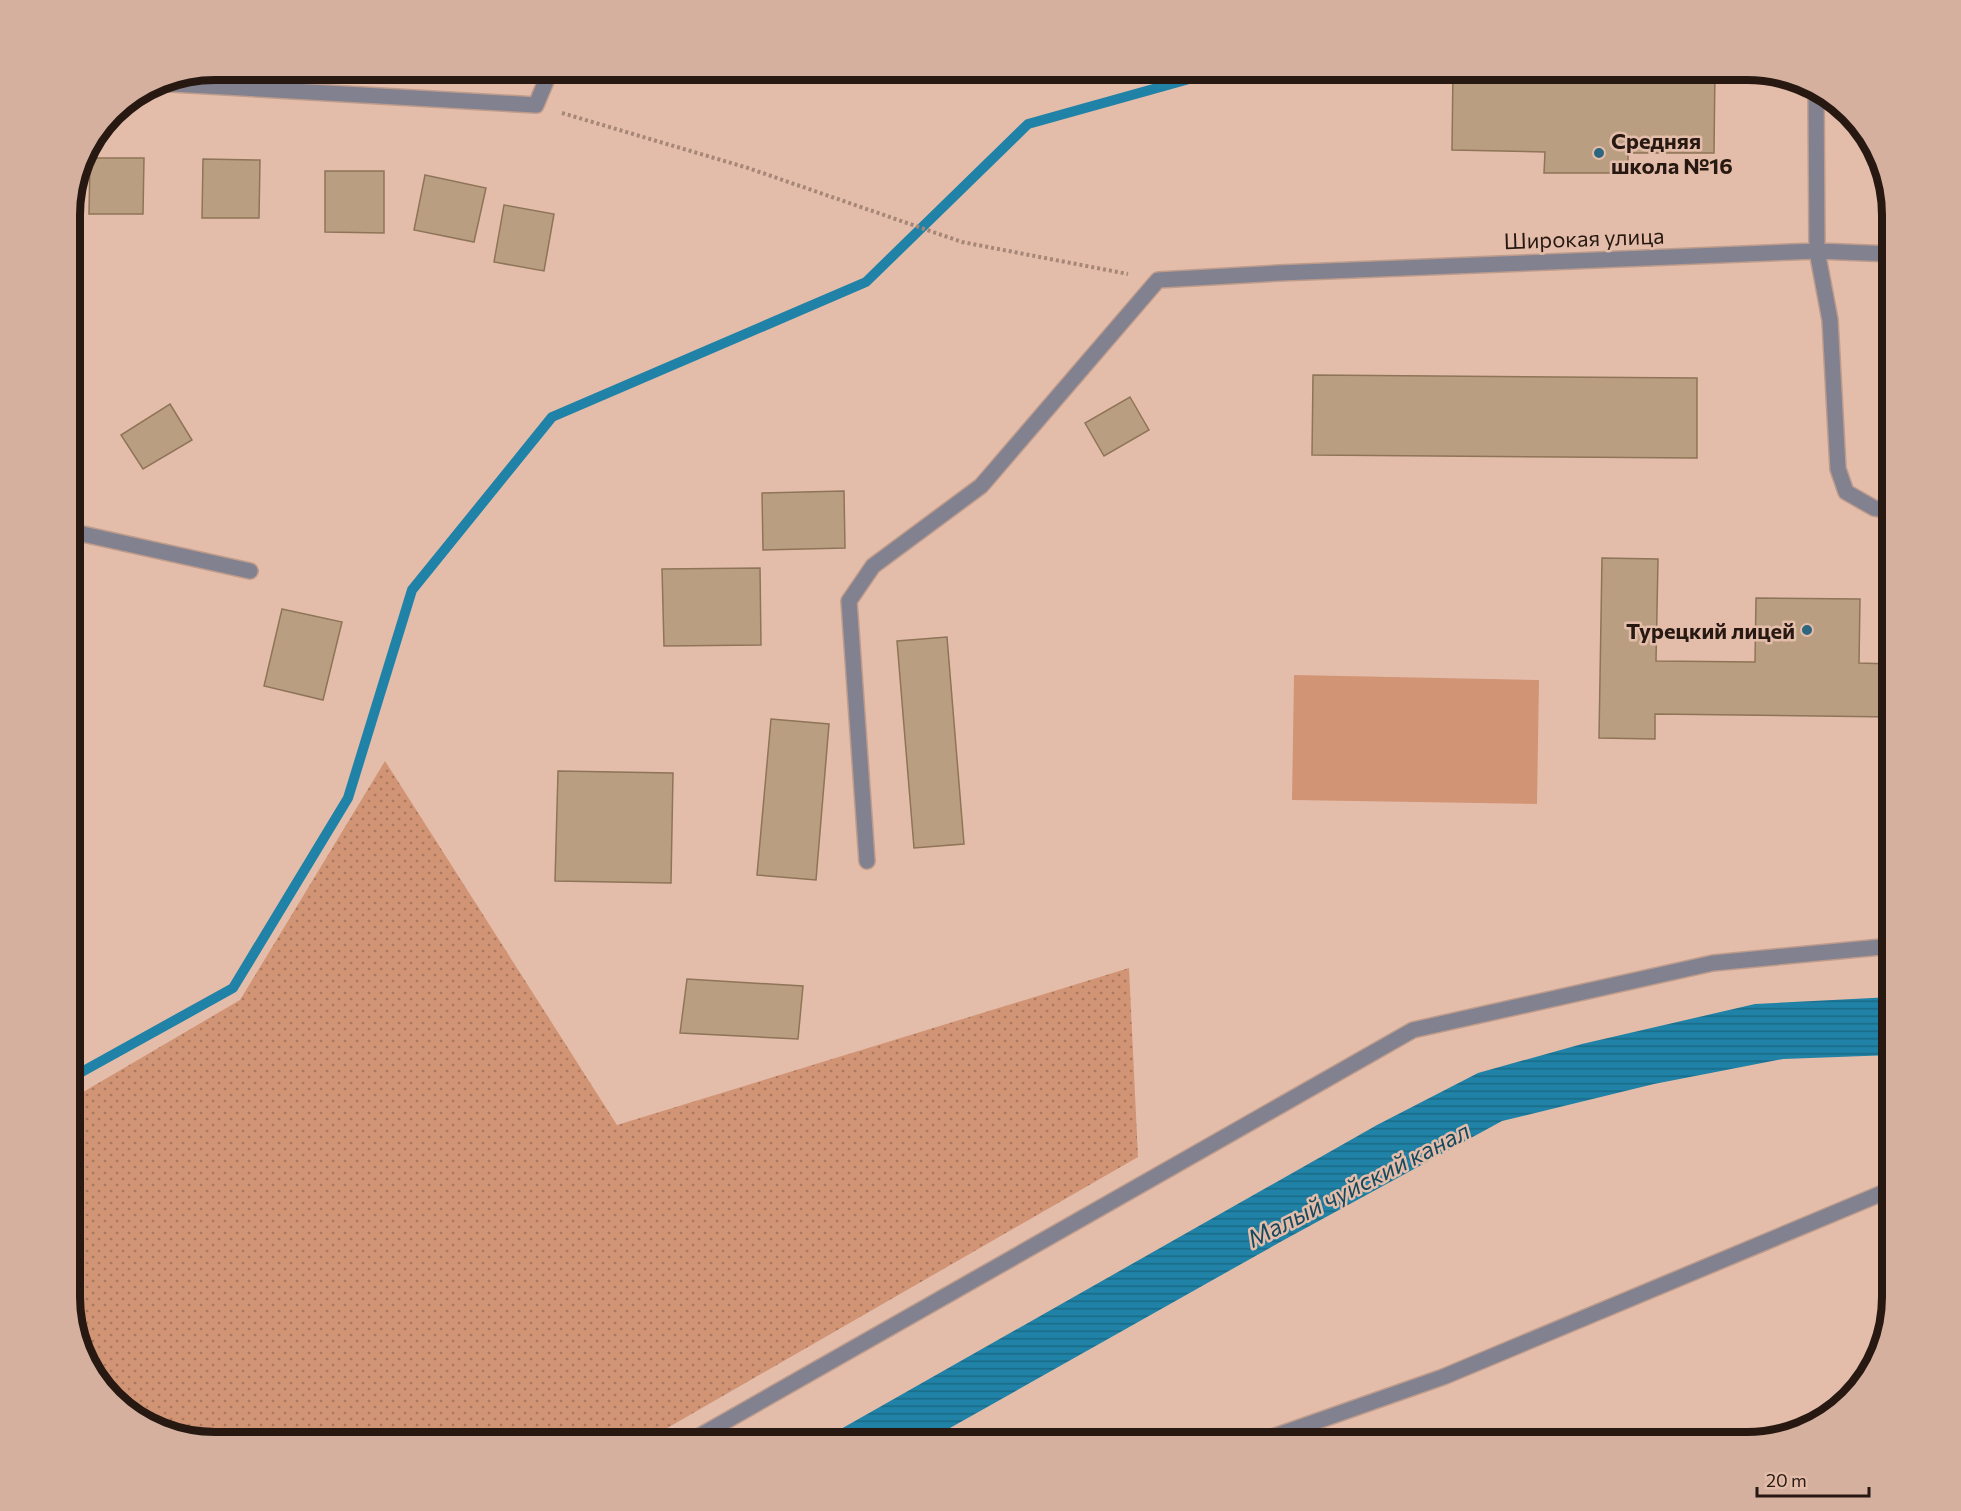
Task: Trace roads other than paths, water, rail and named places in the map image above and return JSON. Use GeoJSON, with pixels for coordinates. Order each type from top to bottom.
{"type":"FeatureCollection","features":[{"type":"Feature","properties":{"kind":"street"},"geometry":{"type":"LineString","coordinates":[[180,84],[536,105],[547,80]]}},
{"type":"Feature","properties":{"kind":"street"},"geometry":{"type":"LineString","coordinates":[[1816,99],[1817,251],[1830,320],[1838,469],[1846,492],[1874,508],[1882,509]]}},
{"type":"Feature","properties":{"kind":"street","name":"Широкая улица"},"geometry":{"type":"LineString","coordinates":[[867,861],[849,601],[873,566],[981,486],[1158,280],[1817,251],[1882,254]]}},
{"type":"Feature","properties":{"kind":"street"},"geometry":{"type":"LineString","coordinates":[[80,533],[250,571]]}},
{"type":"Feature","properties":{"kind":"street"},"geometry":{"type":"LineString","coordinates":[[707,1432],[1413,1030],[1713,963],[1882,947]]}},
{"type":"Feature","properties":{"kind":"street"},"geometry":{"type":"LineString","coordinates":[[1286,1432],[1443,1377],[1882,1193]]}},
{"type":"Feature","properties":{"kind":"water","name":"Малый чуйский канал"},"geometry":{"type":"Polygon","coordinates":[[[1882,998],[1882,1055],[1783,1059],[1654,1084],[1502,1121],[1282,1241],[943,1432],[836,1432],[1377,1125],[1478,1073],[1582,1044],[1755,1004],[1882,998]]]}},
{"type":"Feature","properties":{"kind":"waterway"},"geometry":{"type":"LineString","coordinates":[[80,1073],[233,988],[348,798],[412,590],[552,417],[866,282],[1028,124],[1188,79]]}},
{"type":"Feature","properties":{"kind":"place","name":"Средняя школа №16"},"geometry":{"type":"Point","coordinates":[1599,153]}},
{"type":"Feature","properties":{"kind":"place","name":"Турецкий лицей"},"geometry":{"type":"Point","coordinates":[1807,630]}}]}
